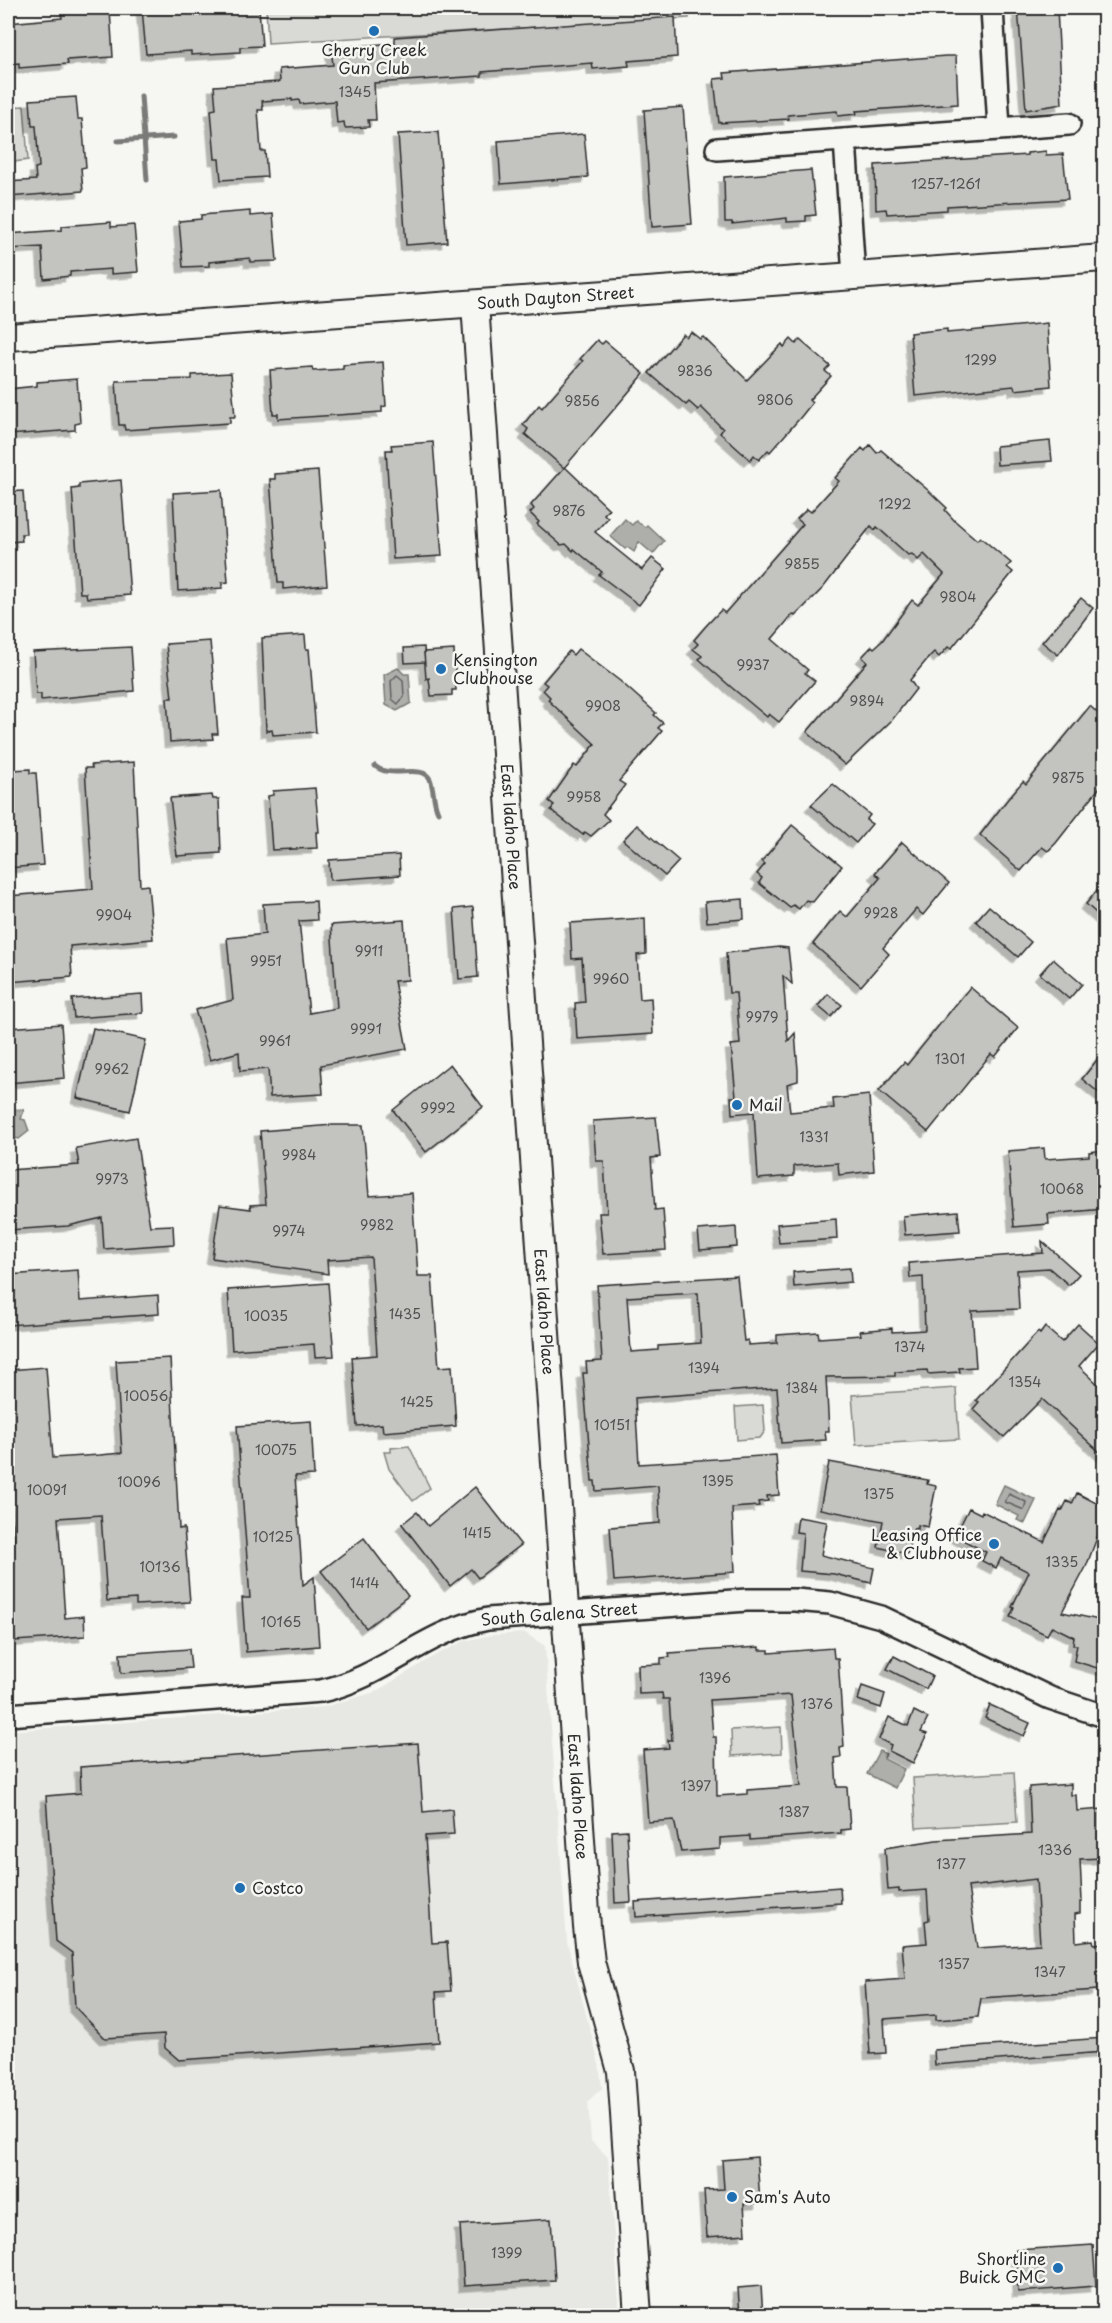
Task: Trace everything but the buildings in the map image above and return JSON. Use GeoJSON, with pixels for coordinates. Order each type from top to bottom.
{"type":"FeatureCollection","features":[{"type":"Feature","properties":{"kind":"street"},"geometry":{"type":"LineString","coordinates":[[992,8],[999,128]]}},
{"type":"Feature","properties":{"kind":"street"},"geometry":{"type":"LineString","coordinates":[[717,149],[1069,123]]}},
{"type":"Feature","properties":{"kind":"street"},"geometry":{"type":"LineString","coordinates":[[845,140],[854,276]]}},
{"type":"Feature","properties":{"kind":"street","name":"South Dayton Street"},"geometry":{"type":"LineString","coordinates":[[8,337],[1104,258]]}},
{"type":"Feature","properties":{"kind":"street","name":"East Idaho Place"},"geometry":{"type":"LineString","coordinates":[[475,304],[587,1927],[591,1962],[621,2071],[638,2316]]}},
{"type":"Feature","properties":{"kind":"street","name":"South Galena Street"},"geometry":{"type":"LineString","coordinates":[[8,1715],[321,1691],[368,1677],[425,1642],[459,1626],[488,1619],[764,1599],[838,1605],[881,1617],[1050,1698],[1104,1716]]}},
{"type":"Feature","properties":{"kind":"shaded area","name":"Cherry Creek Gun Club"},"geometry":{"type":"Polygon","coordinates":[[[266,8],[689,8],[689,18],[268,43],[266,8]]]}},
{"type":"Feature","properties":{"kind":"shaded area"},"geometry":{"type":"Polygon","coordinates":[[[24,106],[28,160],[14,162],[15,182],[8,182],[8,107],[24,106]]]}},
{"type":"Feature","properties":{"kind":"shaded area"},"geometry":{"type":"Polygon","coordinates":[[[956,1388],[959,1439],[856,1445],[852,1395],[956,1388]]]}},
{"type":"Feature","properties":{"kind":"shaded area"},"geometry":{"type":"Polygon","coordinates":[[[763,1405],[765,1431],[760,1438],[737,1440],[735,1407],[763,1405]]]}},
{"type":"Feature","properties":{"kind":"shaded area"},"geometry":{"type":"Polygon","coordinates":[[[409,1446],[430,1488],[413,1501],[389,1469],[384,1452],[391,1452],[391,1448],[409,1446]]]}},
{"type":"Feature","properties":{"kind":"shaded area"},"geometry":{"type":"Polygon","coordinates":[[[525,1633],[545,1646],[567,1942],[599,2064],[602,2088],[588,2101],[591,2141],[608,2157],[620,2315],[8,2316],[8,1731],[324,1707],[375,1692],[434,1656],[464,1641],[491,1635],[525,1633]]]}},
{"type":"Feature","properties":{"kind":"shaded area"},"geometry":{"type":"Polygon","coordinates":[[[781,1727],[782,1753],[732,1756],[731,1730],[781,1727]]]}},
{"type":"Feature","properties":{"kind":"shaded area"},"geometry":{"type":"Polygon","coordinates":[[[1014,1772],[1017,1822],[916,1828],[913,1778],[1014,1772]]]}},
{"type":"Feature","properties":{"kind":"water"},"geometry":{"type":"Polygon","coordinates":[[[625,519],[632,525],[636,521],[645,527],[647,525],[664,541],[653,554],[639,542],[634,552],[627,547],[625,549],[610,536],[625,519]]]}},
{"type":"Feature","properties":{"kind":"water"},"geometry":{"type":"Polygon","coordinates":[[[398,668],[404,674],[409,674],[411,703],[397,711],[386,705],[384,675],[398,668]]]}},
{"type":"Feature","properties":{"kind":"water"},"geometry":{"type":"Polygon","coordinates":[[[13,1109],[24,1110],[21,1119],[25,1120],[29,1131],[19,1139],[15,1138],[12,1148],[8,1146],[8,1114],[13,1109]]]}},
{"type":"Feature","properties":{"kind":"water"},"geometry":{"type":"Polygon","coordinates":[[[1004,1485],[1036,1500],[1025,1523],[1017,1520],[1019,1516],[995,1504],[1004,1485]]]}},
{"type":"Feature","properties":{"kind":"water"},"geometry":{"type":"Polygon","coordinates":[[[879,1751],[886,1754],[884,1759],[904,1769],[895,1788],[867,1774],[879,1751]]]}},
{"type":"Feature","properties":{"kind":"waterway"},"geometry":{"type":"LineString","coordinates":[[141,96],[147,180]]}},
{"type":"Feature","properties":{"kind":"waterway"},"geometry":{"type":"LineString","coordinates":[[118,141],[174,137]]}},
{"type":"Feature","properties":{"kind":"waterway"},"geometry":{"type":"LineString","coordinates":[[375,766],[389,772],[426,774],[430,779],[438,812]]}},
{"type":"Feature","properties":{"kind":"place","name":"Cherry Creek Gun Club"},"geometry":{"type":"Point","coordinates":[374,31]}},
{"type":"Feature","properties":{"kind":"place","name":"Kensington Clubhouse"},"geometry":{"type":"Point","coordinates":[441,669]}},
{"type":"Feature","properties":{"kind":"place","name":"Mail"},"geometry":{"type":"Point","coordinates":[737,1105]}},
{"type":"Feature","properties":{"kind":"place","name":"Leasing Office & Clubhouse"},"geometry":{"type":"Point","coordinates":[994,1544]}},
{"type":"Feature","properties":{"kind":"place","name":"Costco"},"geometry":{"type":"Point","coordinates":[240,1888]}},
{"type":"Feature","properties":{"kind":"place","name":"Sam's Auto"},"geometry":{"type":"Point","coordinates":[732,2197]}},
{"type":"Feature","properties":{"kind":"place","name":"Shortline Buick GMC"},"geometry":{"type":"Point","coordinates":[1058,2268]}}]}
